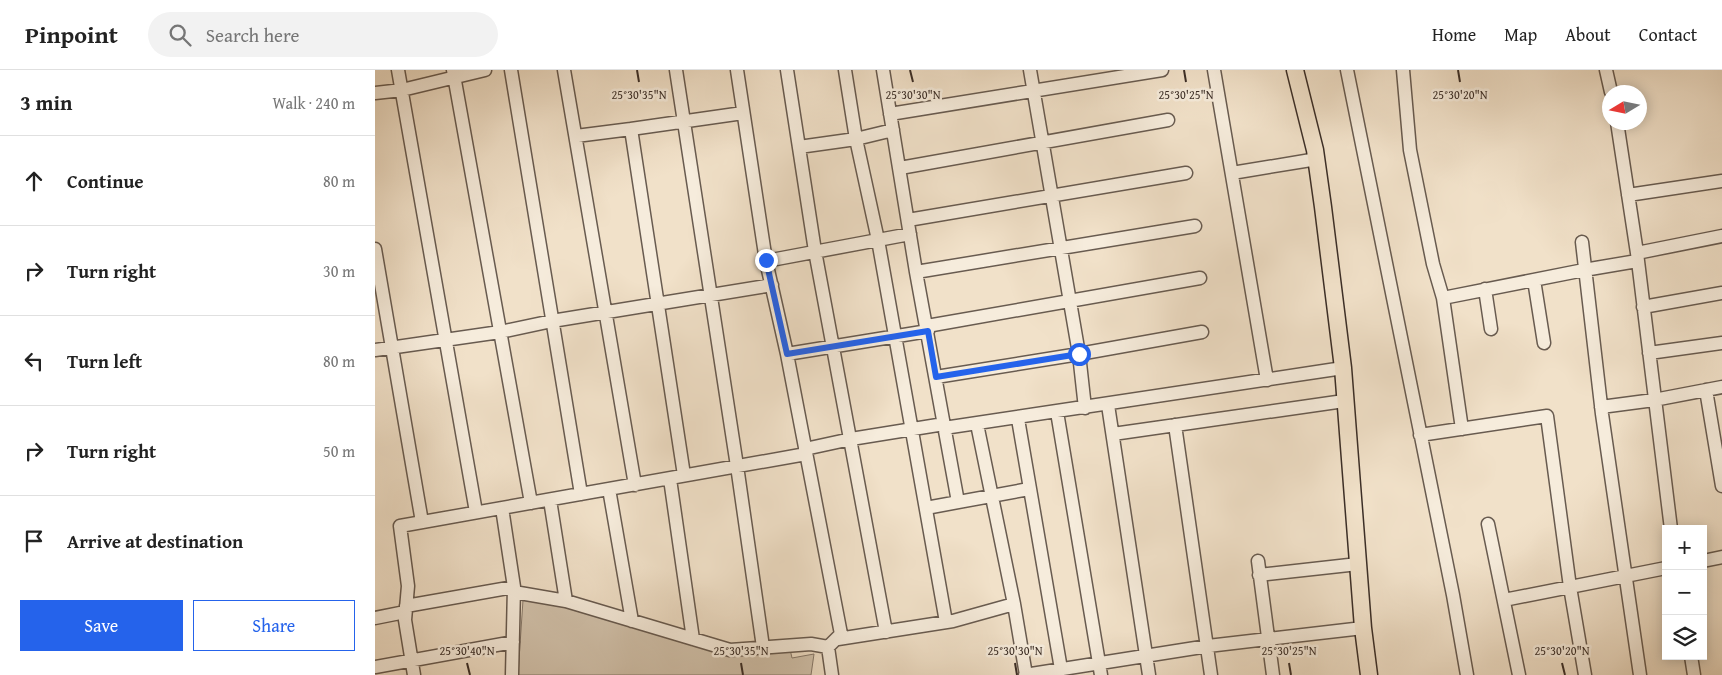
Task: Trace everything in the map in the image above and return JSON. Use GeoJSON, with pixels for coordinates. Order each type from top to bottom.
{"type":"FeatureCollection","features":[{"type":"Feature","properties":{"kind":"main road"},"geometry":{"type":"LineString","coordinates":[[1295,70],[1317,160],[1343,368],[1344,401],[1363,628],[1369,675]]}},
{"type":"Feature","properties":{"kind":"street"},"geometry":{"type":"LineString","coordinates":[[397,70],[476,512]]}},
{"type":"Feature","properties":{"kind":"street"},"geometry":{"type":"LineString","coordinates":[[375,94],[402,90],[454,74],[485,70]]}},
{"type":"Feature","properties":{"kind":"street"},"geometry":{"type":"LineString","coordinates":[[511,70],[581,494]]}},
{"type":"Feature","properties":{"kind":"street"},"geometry":{"type":"LineString","coordinates":[[565,70],[635,485]]}},
{"type":"Feature","properties":{"kind":"street"},"geometry":{"type":"LineString","coordinates":[[676,70],[763,647]]}},
{"type":"Feature","properties":{"kind":"street"},"geometry":{"type":"LineString","coordinates":[[737,70],[766,260],[787,354],[841,634],[833,643],[832,675]]}},
{"type":"Feature","properties":{"kind":"street"},"geometry":{"type":"LineString","coordinates":[[787,70],[815,251],[885,632]]}},
{"type":"Feature","properties":{"kind":"street"},"geometry":{"type":"LineString","coordinates":[[845,70],[856,140],[878,240],[947,622]]}},
{"type":"Feature","properties":{"kind":"street"},"geometry":{"type":"LineString","coordinates":[[883,70],[916,272],[958,502]]}},
{"type":"Feature","properties":{"kind":"street"},"geometry":{"type":"LineString","coordinates":[[1030,70],[1079,354],[1085,408]]}},
{"type":"Feature","properties":{"kind":"street"},"geometry":{"type":"LineString","coordinates":[[890,114],[1162,70]]}},
{"type":"Feature","properties":{"kind":"street"},"geometry":{"type":"LineString","coordinates":[[1214,70],[1267,380]]}},
{"type":"Feature","properties":{"kind":"street"},"geometry":{"type":"LineString","coordinates":[[1347,70],[1453,595],[1467,675]]}},
{"type":"Feature","properties":{"kind":"street"},"geometry":{"type":"LineString","coordinates":[[1403,70],[1410,150],[1433,264],[1443,298],[1462,429]]}},
{"type":"Feature","properties":{"kind":"street"},"geometry":{"type":"LineString","coordinates":[[1606,70],[1609,85]]}},
{"type":"Feature","properties":{"kind":"street"},"geometry":{"type":"LineString","coordinates":[[454,74],[531,503]]}},
{"type":"Feature","properties":{"kind":"street"},"geometry":{"type":"LineString","coordinates":[[576,136],[743,113]]}},
{"type":"Feature","properties":{"kind":"street"},"geometry":{"type":"LineString","coordinates":[[900,168],[1168,120]]}},
{"type":"Feature","properties":{"kind":"street"},"geometry":{"type":"LineString","coordinates":[[631,129],[685,475]]}},
{"type":"Feature","properties":{"kind":"street"},"geometry":{"type":"LineString","coordinates":[[799,147],[856,140],[893,130]]}},
{"type":"Feature","properties":{"kind":"street"},"geometry":{"type":"LineString","coordinates":[[1618,130],[1637,257],[1670,525]]}},
{"type":"Feature","properties":{"kind":"street"},"geometry":{"type":"LineString","coordinates":[[1232,172],[1317,160]]}},
{"type":"Feature","properties":{"kind":"street"},"geometry":{"type":"LineString","coordinates":[[908,220],[1186,173]]}},
{"type":"Feature","properties":{"kind":"street"},"geometry":{"type":"LineString","coordinates":[[1628,195],[1722,181]]}},
{"type":"Feature","properties":{"kind":"street"},"geometry":{"type":"LineString","coordinates":[[916,272],[1195,226]]}},
{"type":"Feature","properties":{"kind":"street"},"geometry":{"type":"LineString","coordinates":[[766,260],[910,234]]}},
{"type":"Feature","properties":{"kind":"street"},"geometry":{"type":"LineString","coordinates":[[1443,298],[1585,270],[1722,236]]}},
{"type":"Feature","properties":{"kind":"street"},"geometry":{"type":"LineString","coordinates":[[1582,242],[1601,407],[1640,675]]}},
{"type":"Feature","properties":{"kind":"street"},"geometry":{"type":"LineString","coordinates":[[375,249],[423,522]]}},
{"type":"Feature","properties":{"kind":"street"},"geometry":{"type":"LineString","coordinates":[[787,354],[895,337],[927,328],[1201,278]]}},
{"type":"Feature","properties":{"kind":"street"},"geometry":{"type":"LineString","coordinates":[[1534,280],[1544,343]]}},
{"type":"Feature","properties":{"kind":"street"},"geometry":{"type":"LineString","coordinates":[[375,350],[500,332],[552,321],[772,285]]}},
{"type":"Feature","properties":{"kind":"street"},"geometry":{"type":"LineString","coordinates":[[1485,289],[1491,329]]}},
{"type":"Feature","properties":{"kind":"street"},"geometry":{"type":"LineString","coordinates":[[1643,307],[1722,292]]}},
{"type":"Feature","properties":{"kind":"street"},"geometry":{"type":"LineString","coordinates":[[936,377],[1202,332]]}},
{"type":"Feature","properties":{"kind":"street"},"geometry":{"type":"LineString","coordinates":[[1649,353],[1722,343]]}},
{"type":"Feature","properties":{"kind":"street"},"geometry":{"type":"LineString","coordinates":[[414,675],[405,620],[408,586],[400,526],[670,479],[806,451],[851,439],[944,426],[1018,419],[1343,368]]}},
{"type":"Feature","properties":{"kind":"street"},"geometry":{"type":"LineString","coordinates":[[1601,407],[1654,400],[1722,387]]}},
{"type":"Feature","properties":{"kind":"street"},"geometry":{"type":"LineString","coordinates":[[1706,390],[1722,486]]}},
{"type":"Feature","properties":{"kind":"street"},"geometry":{"type":"LineString","coordinates":[[1113,434],[1344,401]]}},
{"type":"Feature","properties":{"kind":"street"},"geometry":{"type":"LineString","coordinates":[[1108,405],[1149,675]]}},
{"type":"Feature","properties":{"kind":"street"},"geometry":{"type":"LineString","coordinates":[[1057,412],[1100,669]]}},
{"type":"Feature","properties":{"kind":"street"},"geometry":{"type":"LineString","coordinates":[[1420,435],[1547,416],[1569,587],[1585,675]]}},
{"type":"Feature","properties":{"kind":"street"},"geometry":{"type":"LineString","coordinates":[[1018,419],[1061,670]]}},
{"type":"Feature","properties":{"kind":"street"},"geometry":{"type":"LineString","coordinates":[[977,424],[1015,604],[1026,675],[1061,670],[1100,669],[1146,656],[1208,646],[1363,628]]}},
{"type":"Feature","properties":{"kind":"street"},"geometry":{"type":"LineString","coordinates":[[1175,425],[1211,675]]}},
{"type":"Feature","properties":{"kind":"street"},"geometry":{"type":"LineString","coordinates":[[670,479],[693,639]]}},
{"type":"Feature","properties":{"kind":"street"},"geometry":{"type":"LineString","coordinates":[[609,489],[632,621]]}},
{"type":"Feature","properties":{"kind":"street"},"geometry":{"type":"LineString","coordinates":[[926,508],[1029,489]]}},
{"type":"Feature","properties":{"kind":"street"},"geometry":{"type":"LineString","coordinates":[[550,500],[566,601]]}},
{"type":"Feature","properties":{"kind":"street"},"geometry":{"type":"LineString","coordinates":[[502,508],[514,590],[512,675]]}},
{"type":"Feature","properties":{"kind":"street"},"geometry":{"type":"LineString","coordinates":[[1488,524],[1519,675]]}},
{"type":"Feature","properties":{"kind":"street"},"geometry":{"type":"LineString","coordinates":[[1707,560],[1722,557]]}},
{"type":"Feature","properties":{"kind":"street"},"geometry":{"type":"LineString","coordinates":[[1258,561],[1273,675]]}},
{"type":"Feature","properties":{"kind":"street"},"geometry":{"type":"LineString","coordinates":[[1259,575],[1358,564]]}},
{"type":"Feature","properties":{"kind":"street"},"geometry":{"type":"LineString","coordinates":[[1504,600],[1662,569]]}},
{"type":"Feature","properties":{"kind":"street"},"geometry":{"type":"LineString","coordinates":[[375,618],[406,609],[514,590],[566,601],[730,650],[833,643],[947,622],[1015,604]]}},
{"type":"Feature","properties":{"kind":"street"},"geometry":{"type":"LineString","coordinates":[[375,667],[513,642]]}},
{"type":"Feature","properties":{"kind":"street"},"geometry":{"type":"LineString","coordinates":[[1692,660],[1694,675]]}},
{"type":"Feature","properties":{"kind":"shaded area"},"geometry":{"type":"Polygon","coordinates":[[[523,600],[562,606],[730,656],[790,649],[792,658],[814,654],[811,675],[518,675],[523,600]]]}},
{"type":"Feature","properties":{"kind":"route"},"geometry":{"type":"LineString","coordinates":[[766,260],[787,354],[928,331],[936,377],[1079,354]]}}]}
